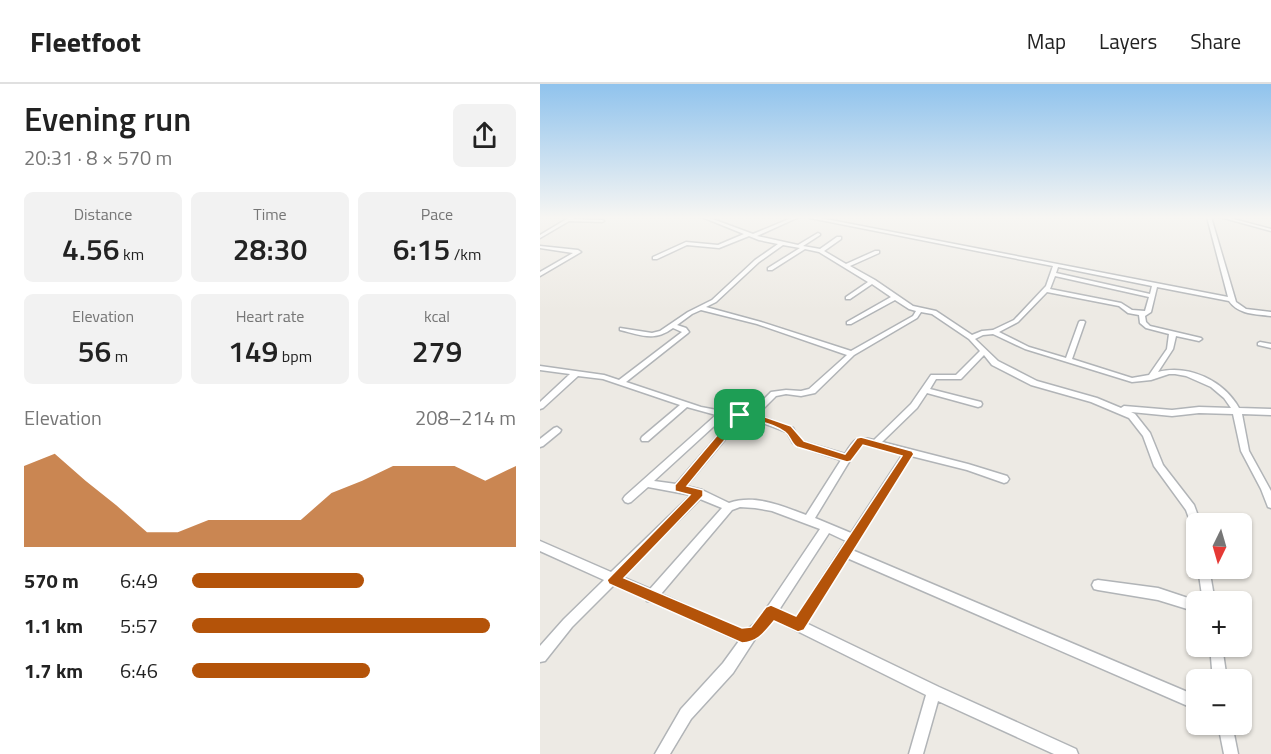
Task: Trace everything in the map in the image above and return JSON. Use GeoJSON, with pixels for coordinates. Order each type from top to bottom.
{"type":"FeatureCollection","features":[{"type":"Feature","properties":{"kind":"street"},"geometry":{"type":"LineString","coordinates":[[540,274],[578,252],[550,248]]}},
{"type":"Feature","properties":{"kind":"street"},"geometry":{"type":"LineString","coordinates":[[656,258],[675,248]]}},
{"type":"Feature","properties":{"kind":"street"},"geometry":{"type":"LineString","coordinates":[[622,329],[655,335],[673,326],[726,292],[754,264],[775,248]]}},
{"type":"Feature","properties":{"kind":"street"},"geometry":{"type":"LineString","coordinates":[[770,268],[801,248]]}},
{"type":"Feature","properties":{"kind":"street"},"geometry":{"type":"LineString","coordinates":[[809,248],[821,251],[873,281],[911,308],[934,312],[971,338],[995,363],[1034,383],[1117,408],[1132,416],[1140,423],[1160,466],[1185,500],[1191,513]]}},
{"type":"Feature","properties":{"kind":"street"},"geometry":{"type":"LineString","coordinates":[[821,251],[825,248]]}},
{"type":"Feature","properties":{"kind":"street"},"geometry":{"type":"LineString","coordinates":[[970,248],[1233,300]]}},
{"type":"Feature","properties":{"kind":"street"},"geometry":{"type":"LineString","coordinates":[[1216,248],[1233,300],[1240,309],[1271,314]]}},
{"type":"Feature","properties":{"kind":"street"},"geometry":{"type":"LineString","coordinates":[[845,266],[877,252]]}},
{"type":"Feature","properties":{"kind":"street"},"geometry":{"type":"LineString","coordinates":[[754,264],[781,271]]}},
{"type":"Feature","properties":{"kind":"street"},"geometry":{"type":"LineString","coordinates":[[971,338],[982,333],[994,332],[1017,321],[1046,290],[1056,265]]}},
{"type":"Feature","properties":{"kind":"street"},"geometry":{"type":"LineString","coordinates":[[1053,274],[1152,296]]}},
{"type":"Feature","properties":{"kind":"street"},"geometry":{"type":"LineString","coordinates":[[848,298],[873,281]]}},
{"type":"Feature","properties":{"kind":"street"},"geometry":{"type":"LineString","coordinates":[[1046,290],[1121,306],[1127,311],[1142,314],[1148,312],[1155,284]]}},
{"type":"Feature","properties":{"kind":"street"},"geometry":{"type":"LineString","coordinates":[[849,323],[896,297]]}},
{"type":"Feature","properties":{"kind":"street"},"geometry":{"type":"LineString","coordinates":[[702,308],[759,322],[852,354]]}},
{"type":"Feature","properties":{"kind":"street"},"geometry":{"type":"LineString","coordinates":[[751,416],[770,397],[779,392],[801,394],[812,391],[852,354],[915,317],[920,309]]}},
{"type":"Feature","properties":{"kind":"street"},"geometry":{"type":"LineString","coordinates":[[1142,314],[1145,326],[1199,339]]}},
{"type":"Feature","properties":{"kind":"street"},"geometry":{"type":"LineString","coordinates":[[1068,360],[1082,322]]}},
{"type":"Feature","properties":{"kind":"street"},"geometry":{"type":"LineString","coordinates":[[621,382],[686,332],[684,329],[673,326]]}},
{"type":"Feature","properties":{"kind":"street"},"geometry":{"type":"LineString","coordinates":[[994,332],[1027,348],[1132,380],[1177,372],[1192,376],[1224,393],[1236,411],[1246,452],[1269,491],[1271,504]]}},
{"type":"Feature","properties":{"kind":"street"},"geometry":{"type":"LineString","coordinates":[[1151,378],[1170,349],[1173,333]]}},
{"type":"Feature","properties":{"kind":"street"},"geometry":{"type":"LineString","coordinates":[[1260,344],[1271,346]]}},
{"type":"Feature","properties":{"kind":"street"},"geometry":{"type":"LineString","coordinates":[[876,443],[914,406],[937,376],[958,377],[983,352]]}},
{"type":"Feature","properties":{"kind":"street"},"geometry":{"type":"LineString","coordinates":[[540,368],[621,382],[722,414],[751,416],[790,430],[793,438],[801,444],[847,458]]}},
{"type":"Feature","properties":{"kind":"street"},"geometry":{"type":"LineString","coordinates":[[540,406],[576,373]]}},
{"type":"Feature","properties":{"kind":"street"},"geometry":{"type":"LineString","coordinates":[[925,390],[978,404]]}},
{"type":"Feature","properties":{"kind":"street"},"geometry":{"type":"LineString","coordinates":[[645,439],[686,404]]}},
{"type":"Feature","properties":{"kind":"street"},"geometry":{"type":"LineString","coordinates":[[1117,408],[1172,413],[1199,410],[1271,412]]}},
{"type":"Feature","properties":{"kind":"street"},"geometry":{"type":"LineString","coordinates":[[628,499],[722,414]]}},
{"type":"Feature","properties":{"kind":"street"},"geometry":{"type":"LineString","coordinates":[[679,488],[740,415]]}},
{"type":"Feature","properties":{"kind":"street"},"geometry":{"type":"LineString","coordinates":[[540,444],[557,430]]}},
{"type":"Feature","properties":{"kind":"street"},"geometry":{"type":"LineString","coordinates":[[808,521],[858,442],[865,440],[908,454],[946,461],[1004,479]]}},
{"type":"Feature","properties":{"kind":"street"},"geometry":{"type":"LineString","coordinates":[[798,625],[908,454]]}},
{"type":"Feature","properties":{"kind":"street"},"geometry":{"type":"LineString","coordinates":[[646,483],[699,493],[729,507]]}},
{"type":"Feature","properties":{"kind":"street"},"geometry":{"type":"LineString","coordinates":[[540,656],[568,623],[699,493]]}},
{"type":"Feature","properties":{"kind":"street"},"geometry":{"type":"LineString","coordinates":[[651,597],[729,507],[744,501],[754,502],[854,539]]}},
{"type":"Feature","properties":{"kind":"street"},"geometry":{"type":"LineString","coordinates":[[662,754],[687,714],[728,668],[751,635],[756,632],[771,612],[826,528]]}},
{"type":"Feature","properties":{"kind":"street"},"geometry":{"type":"LineString","coordinates":[[540,546],[733,633],[751,635]]}},
{"type":"Feature","properties":{"kind":"street"},"geometry":{"type":"LineString","coordinates":[[845,552],[1186,698]]}},
{"type":"Feature","properties":{"kind":"street"},"geometry":{"type":"LineString","coordinates":[[1098,585],[1158,594],[1186,603]]}},
{"type":"Feature","properties":{"kind":"street"},"geometry":{"type":"LineString","coordinates":[[771,612],[934,692],[1071,754]]}},
{"type":"Feature","properties":{"kind":"street"},"geometry":{"type":"LineString","coordinates":[[916,754],[934,692]]}},
{"type":"Feature","properties":{"kind":"street"},"geometry":{"type":"LineString","coordinates":[[1227,735],[1231,754]]}},
{"type":"Feature","properties":{"kind":"route"},"geometry":{"type":"LineString","coordinates":[[740,415],[756,417],[787,429],[793,432],[793,438],[801,444],[847,458],[861,440],[908,454],[798,625],[771,612],[756,632],[742,636],[613,580],[699,493],[679,488],[740,415]]}}]}
